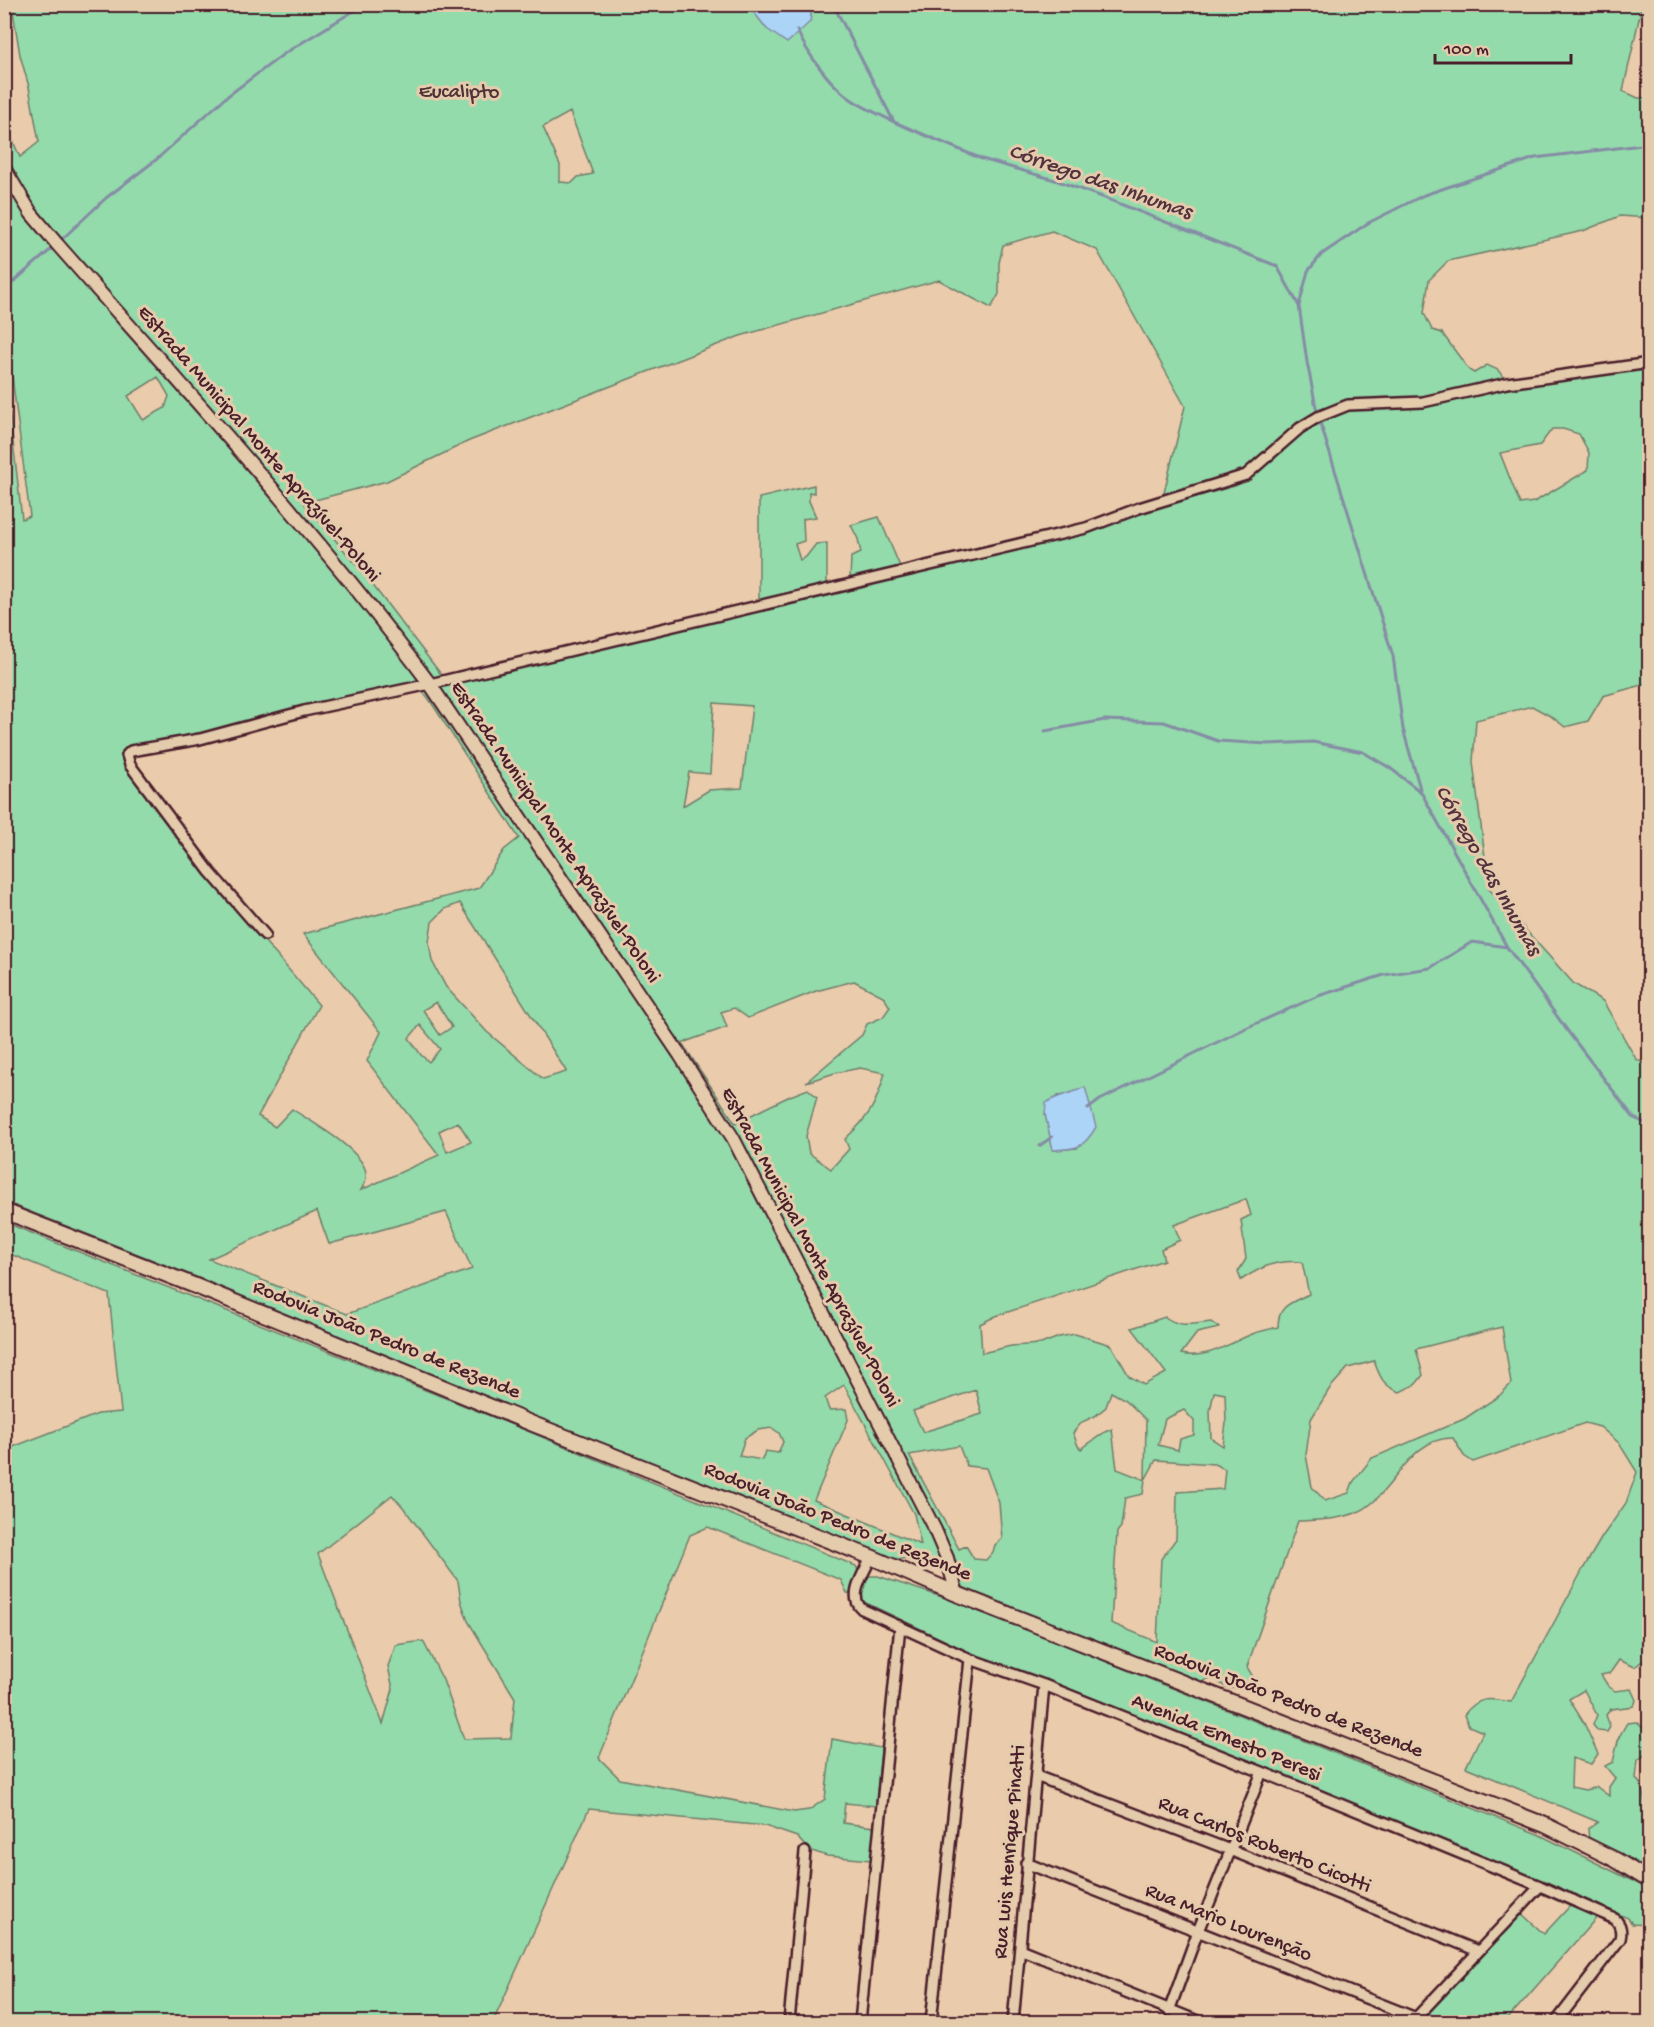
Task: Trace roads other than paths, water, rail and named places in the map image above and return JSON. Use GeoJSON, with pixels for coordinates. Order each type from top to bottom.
{"type":"FeatureCollection","features":[{"type":"Feature","properties":{"kind":"main road","name":"Rodovia João Pedro de Rezende"},"geometry":{"type":"LineString","coordinates":[[4,1211],[871,1557],[957,1594],[1545,1825],[1616,1860],[1650,1881]]}},
{"type":"Feature","properties":{"kind":"street","name":"Estrada Municipal Monte Aprazível-Poloni"},"geometry":{"type":"LineString","coordinates":[[4,168],[31,213],[245,457],[357,589],[430,684],[680,1055],[733,1138],[935,1530],[947,1558],[957,1594]]}},
{"type":"Feature","properties":{"kind":"street"},"geometry":{"type":"LineString","coordinates":[[265,935],[210,872],[130,765],[127,759],[128,753],[136,749],[200,739],[304,711],[430,684],[1086,528],[1139,508],[1246,475],[1300,428],[1318,417],[1348,405],[1423,402],[1507,383],[1650,363]]}},
{"type":"Feature","properties":{"kind":"street","name":"Avenida Ernesto Peresi"},"geometry":{"type":"LineString","coordinates":[[871,1557],[855,1594],[855,1600],[862,1609],[970,1659],[1044,1685],[1262,1772],[1615,1919],[1620,1924],[1622,1932],[1620,1939],[1556,2022]]}},
{"type":"Feature","properties":{"kind":"street"},"geometry":{"type":"LineString","coordinates":[[860,2022],[900,1626]]}},
{"type":"Feature","properties":{"kind":"street"},"geometry":{"type":"LineString","coordinates":[[931,2022],[970,1659]]}},
{"type":"Feature","properties":{"kind":"street","name":"Rua Luis Henrique Pinatti"},"geometry":{"type":"LineString","coordinates":[[1013,2022],[1044,1685]]}},
{"type":"Feature","properties":{"kind":"street"},"geometry":{"type":"LineString","coordinates":[[1169,2011],[1198,1931],[1262,1772]]}},
{"type":"Feature","properties":{"kind":"street","name":"Rua Carlos Roberto Cicotti"},"geometry":{"type":"LineString","coordinates":[[1036,1776],[1230,1850],[1478,1951]]}},
{"type":"Feature","properties":{"kind":"street"},"geometry":{"type":"LineString","coordinates":[[789,2022],[805,1852]]}},
{"type":"Feature","properties":{"kind":"street","name":"Rua Mario Lourenção"},"geometry":{"type":"LineString","coordinates":[[1026,1863],[1414,2020]]}},
{"type":"Feature","properties":{"kind":"street"},"geometry":{"type":"LineString","coordinates":[[1414,2020],[1540,1886]]}},
{"type":"Feature","properties":{"kind":"street"},"geometry":{"type":"LineString","coordinates":[[1020,1949],[1200,2022]]}},
{"type":"Feature","properties":{"kind":"water"},"geometry":{"type":"Polygon","coordinates":[[[744,5],[812,5],[810,22],[787,43],[767,29],[753,11],[744,5]]]}},
{"type":"Feature","properties":{"kind":"water"},"geometry":{"type":"Polygon","coordinates":[[[1085,1087],[1096,1127],[1083,1144],[1068,1149],[1053,1150],[1045,1114],[1046,1103],[1085,1087]]]}},
{"type":"Feature","properties":{"kind":"waterway"},"geometry":{"type":"LineString","coordinates":[[60,241],[106,198],[157,159],[225,98],[285,53],[365,4]]}},
{"type":"Feature","properties":{"kind":"waterway","name":"Córrego das Inhumas"},"geometry":{"type":"LineString","coordinates":[[833,4],[894,122],[982,159],[1055,180],[1105,198],[1277,266],[1299,306],[1317,412]]}},
{"type":"Feature","properties":{"kind":"waterway"},"geometry":{"type":"LineString","coordinates":[[797,30],[806,48],[833,84],[859,104],[894,122]]}},
{"type":"Feature","properties":{"kind":"waterway"},"geometry":{"type":"LineString","coordinates":[[1299,306],[1308,271],[1322,254],[1368,223],[1424,195],[1535,158],[1650,144]]}},
{"type":"Feature","properties":{"kind":"waterway"},"geometry":{"type":"LineString","coordinates":[[4,290],[55,246]]}},
{"type":"Feature","properties":{"kind":"waterway","name":"Córrego das Inhumas"},"geometry":{"type":"LineString","coordinates":[[1320,422],[1393,656],[1403,729],[1421,792],[1507,947],[1634,1118],[1650,1125]]}},
{"type":"Feature","properties":{"kind":"waterway"},"geometry":{"type":"LineString","coordinates":[[1045,731],[1105,720],[1164,722],[1218,741],[1268,744],[1313,742],[1363,752],[1390,768],[1421,792]]}},
{"type":"Feature","properties":{"kind":"waterway"},"geometry":{"type":"LineString","coordinates":[[1088,1109],[1100,1100],[1248,1027],[1318,996],[1384,975],[1430,968],[1472,942],[1507,947]]}},
{"type":"Feature","properties":{"kind":"waterway"},"geometry":{"type":"LineString","coordinates":[[1039,1146],[1052,1137]]}},
{"type":"Feature","properties":{"kind":"park label","name":"Eucalipto"},"geometry":{"type":"Point","coordinates":[459,93]}}]}
